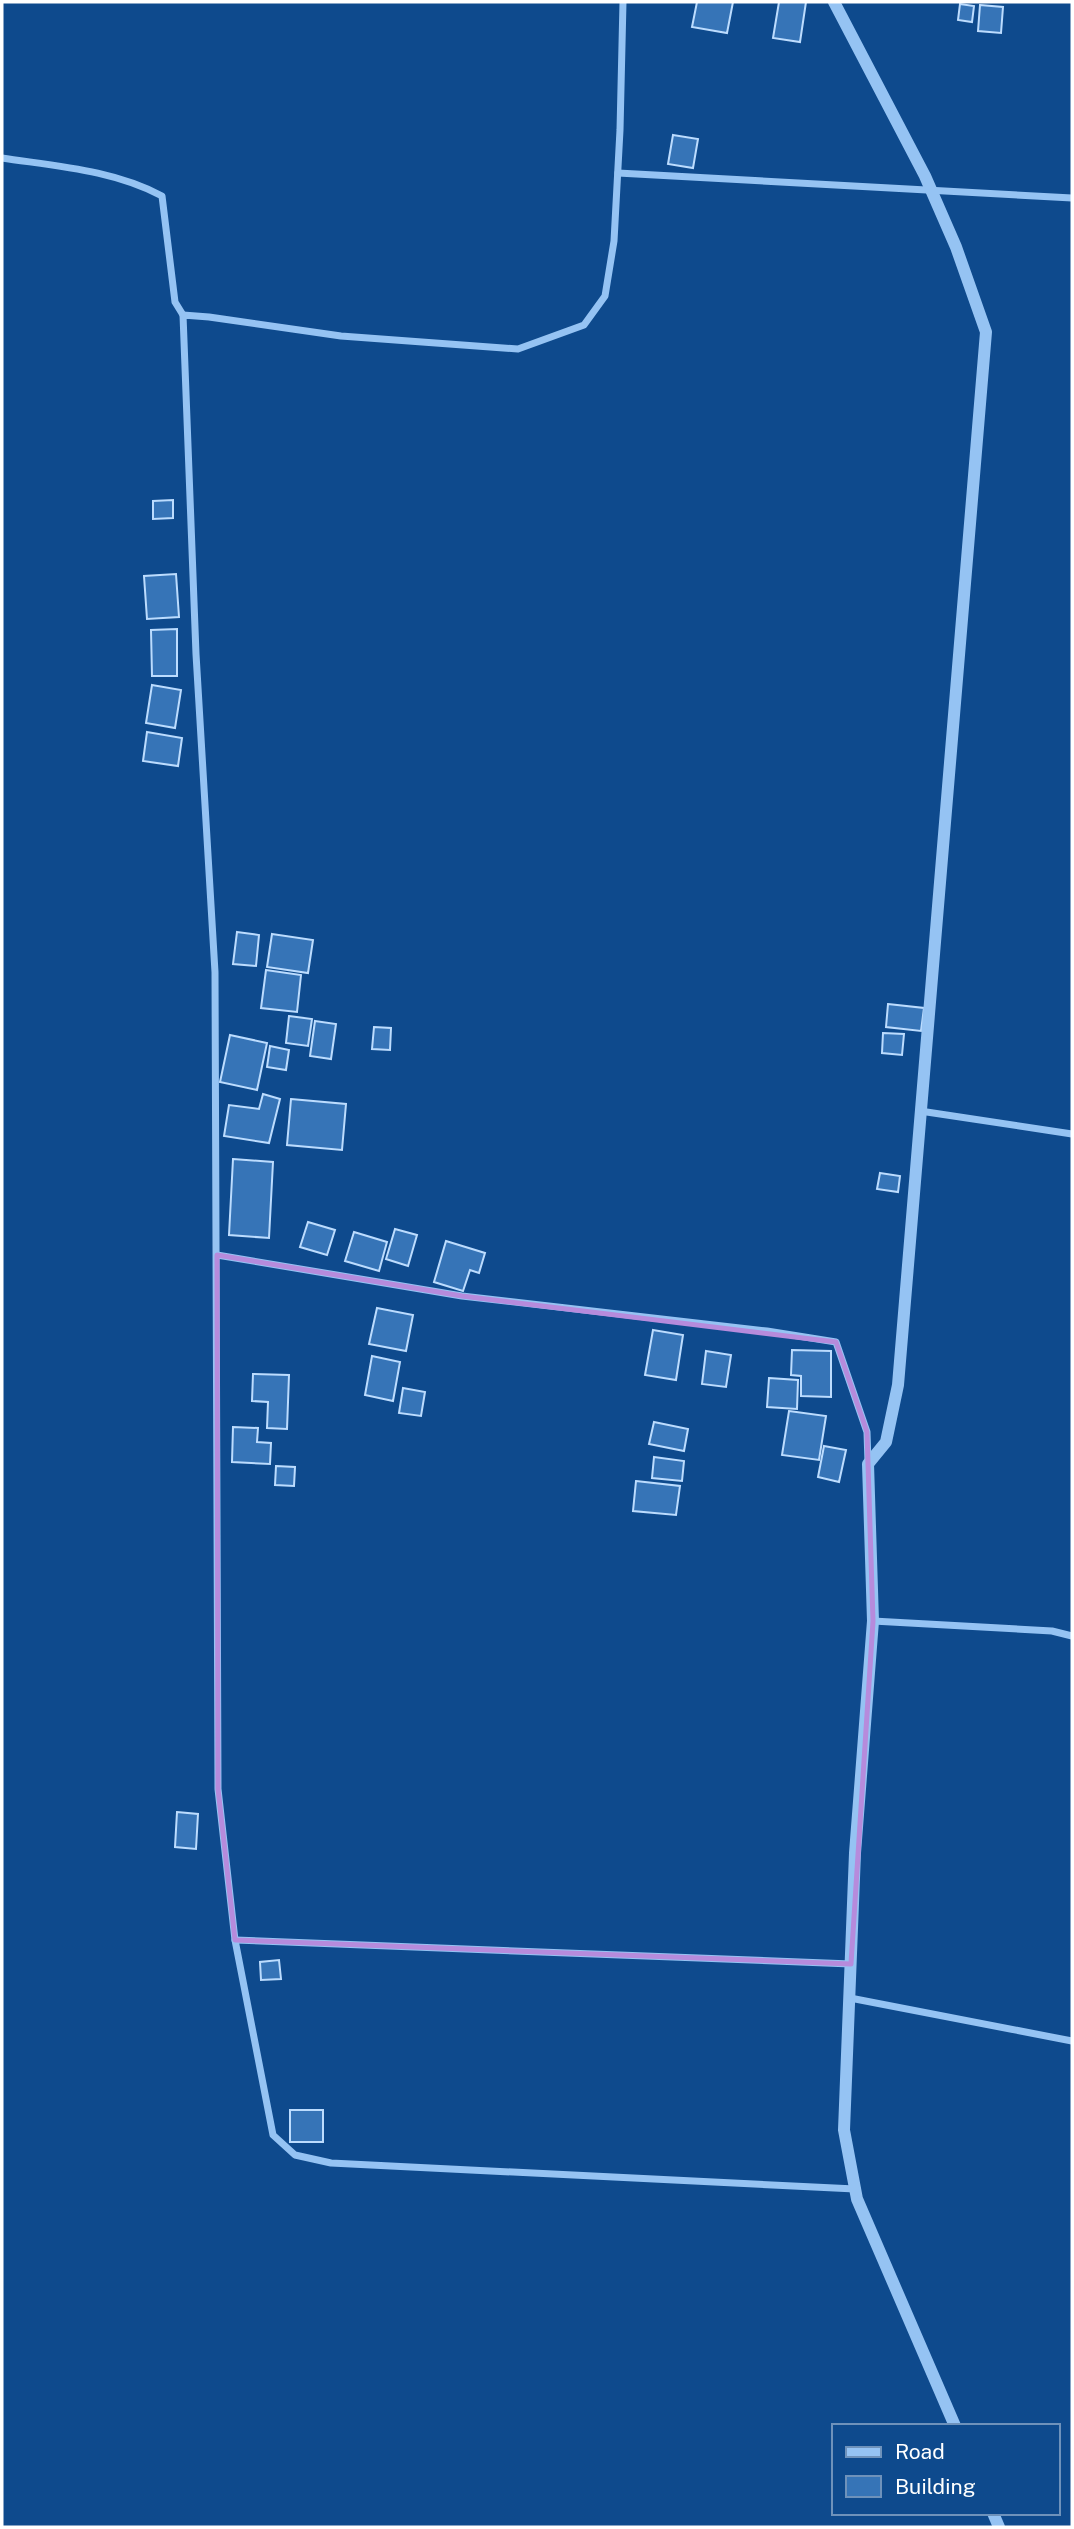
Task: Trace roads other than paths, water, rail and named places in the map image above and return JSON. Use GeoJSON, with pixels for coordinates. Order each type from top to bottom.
{"type":"FeatureCollection","features":[{"type":"Feature","properties":{"kind":"street"},"geometry":{"type":"LineString","coordinates":[[183,315],[341,336],[518,349],[584,325],[606,296],[614,241],[623,2]]}},
{"type":"Feature","properties":{"kind":"street"},"geometry":{"type":"LineString","coordinates":[[834,2],[933,192],[986,332],[898,1385],[886,1442],[868,1464]]}},
{"type":"Feature","properties":{"kind":"street"},"geometry":{"type":"LineString","coordinates":[[2,158],[81,170],[142,185],[162,196],[175,302],[183,315],[196,654],[215,972],[218,1789],[235,1940],[273,2135],[295,2155],[331,2163],[855,2189]]}},
{"type":"Feature","properties":{"kind":"street"},"geometry":{"type":"LineString","coordinates":[[618,173],[1072,198]]}},
{"type":"Feature","properties":{"kind":"street"},"geometry":{"type":"LineString","coordinates":[[919,1111],[1072,1134]]}},
{"type":"Feature","properties":{"kind":"street"},"geometry":{"type":"LineString","coordinates":[[217,1255],[462,1296],[767,1331],[836,1342],[867,1432],[873,1620],[855,1853],[844,2130],[857,2199],[954,2424]]}},
{"type":"Feature","properties":{"kind":"street"},"geometry":{"type":"LineString","coordinates":[[873,1620],[1052,1631],[1072,1636]]}},
{"type":"Feature","properties":{"kind":"street"},"geometry":{"type":"LineString","coordinates":[[235,1940],[851,1964]]}},
{"type":"Feature","properties":{"kind":"street"},"geometry":{"type":"LineString","coordinates":[[850,1998],[1072,2040]]}}]}
